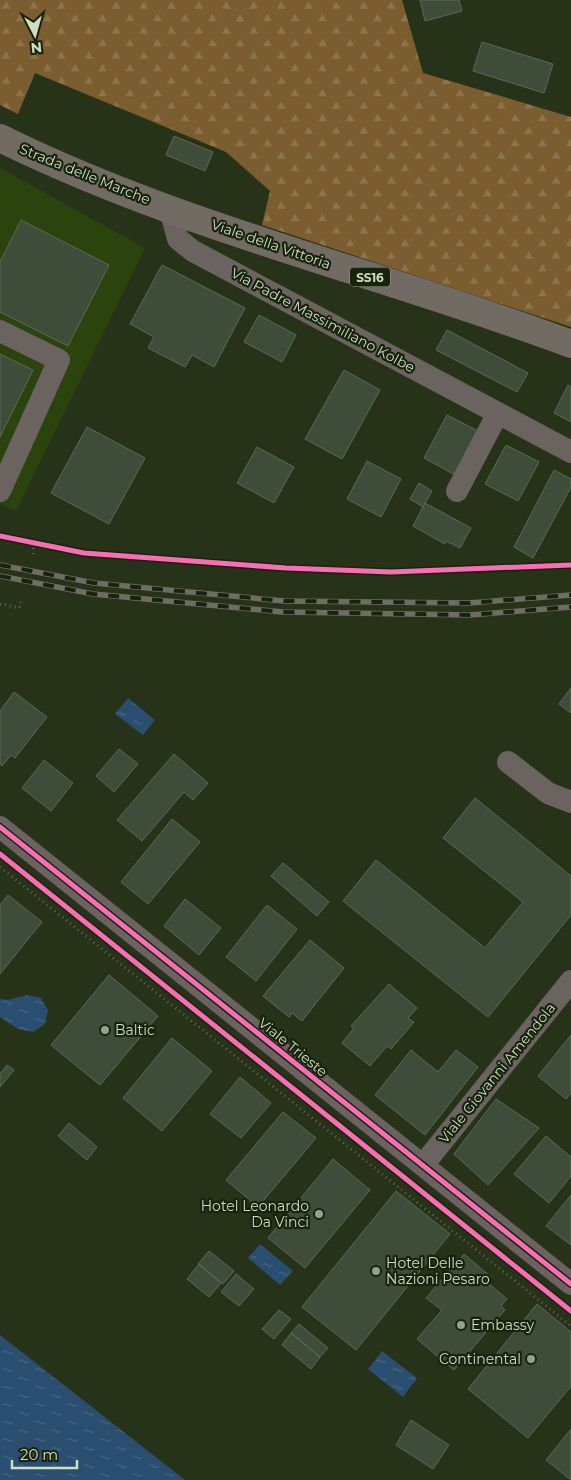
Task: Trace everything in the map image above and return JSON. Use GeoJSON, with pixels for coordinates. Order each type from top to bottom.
{"type":"FeatureCollection","features":[{"type":"Feature","properties":{"kind":"main road","name":"Strada delle Marche"},"geometry":{"type":"LineString","coordinates":[[0,138],[77,173],[170,209]]}},
{"type":"Feature","properties":{"kind":"main road","name":"Viale della Vittoria"},"geometry":{"type":"LineString","coordinates":[[170,209],[240,235],[571,344]]}},
{"type":"Feature","properties":{"kind":"street","name":"Via Padre Massimiliano Kolbe"},"geometry":{"type":"LineString","coordinates":[[170,209],[178,239],[193,251],[571,452]]}},
{"type":"Feature","properties":{"kind":"street"},"geometry":{"type":"LineString","coordinates":[[0,331],[59,360],[0,491]]}},
{"type":"Feature","properties":{"kind":"street"},"geometry":{"type":"LineString","coordinates":[[457,491],[498,413]]}},
{"type":"Feature","properties":{"kind":"street"},"geometry":{"type":"LineString","coordinates":[[508,762],[548,793],[571,802]]}},
{"type":"Feature","properties":{"kind":"street","name":"Viale Trieste"},"geometry":{"type":"LineString","coordinates":[[0,827],[571,1284]]}},
{"type":"Feature","properties":{"kind":"street","name":"Viale Giovanni Amendola"},"geometry":{"type":"LineString","coordinates":[[423,1165],[571,981]]}},
{"type":"Feature","properties":{"kind":"path"},"geometry":{"type":"LineString","coordinates":[[26,542],[43,546]]}},
{"type":"Feature","properties":{"kind":"path"},"geometry":{"type":"LineString","coordinates":[[32,554],[34,544]]}},
{"type":"Feature","properties":{"kind":"path"},"geometry":{"type":"LineString","coordinates":[[0,604],[19,608],[21,602]]}},
{"type":"Feature","properties":{"kind":"path"},"geometry":{"type":"LineString","coordinates":[[0,867],[571,1326]]}},
{"type":"Feature","properties":{"kind":"shaded area"},"geometry":{"type":"Polygon","coordinates":[[[0,168],[145,248],[16,511],[0,504],[0,168]]]}},
{"type":"Feature","properties":{"kind":"green space"},"geometry":{"type":"Polygon","coordinates":[[[0,0],[402,0],[423,73],[571,117],[571,327],[262,225],[270,191],[226,152],[35,73],[18,114],[0,105],[0,0]]]}},
{"type":"Feature","properties":{"kind":"water"},"geometry":{"type":"Polygon","coordinates":[[[128,698],[155,720],[143,735],[115,714],[128,698]]]}},
{"type":"Feature","properties":{"kind":"water"},"geometry":{"type":"Polygon","coordinates":[[[27,995],[41,998],[48,1010],[45,1024],[33,1032],[18,1029],[0,1017],[0,999],[8,1000],[27,995]]]}},
{"type":"Feature","properties":{"kind":"water"},"geometry":{"type":"Polygon","coordinates":[[[260,1244],[293,1271],[280,1285],[248,1258],[260,1244]]]}},
{"type":"Feature","properties":{"kind":"water"},"geometry":{"type":"Polygon","coordinates":[[[0,1335],[185,1480],[0,1480],[0,1335]]]}},
{"type":"Feature","properties":{"kind":"water"},"geometry":{"type":"Polygon","coordinates":[[[382,1351],[417,1378],[403,1397],[368,1369],[382,1351]]]}},
{"type":"Feature","properties":{"kind":"building"},"geometry":{"type":"Polygon","coordinates":[[[420,0],[459,0],[462,11],[425,21],[420,0]]]}},
{"type":"Feature","properties":{"kind":"building"},"geometry":{"type":"Polygon","coordinates":[[[482,42],[553,64],[544,93],[473,71],[482,42]]]}},
{"type":"Feature","properties":{"kind":"building"},"geometry":{"type":"Polygon","coordinates":[[[174,136],[213,152],[205,171],[166,155],[174,136]]]}},
{"type":"Feature","properties":{"kind":"building"},"geometry":{"type":"Polygon","coordinates":[[[21,220],[109,265],[68,346],[0,312],[0,262],[21,220]]]}},
{"type":"Feature","properties":{"kind":"building"},"geometry":{"type":"Polygon","coordinates":[[[162,265],[245,308],[214,367],[192,355],[185,367],[148,348],[154,337],[130,324],[162,265]]]}},
{"type":"Feature","properties":{"kind":"building"},"geometry":{"type":"Polygon","coordinates":[[[259,315],[296,335],[282,362],[244,342],[259,315]]]}},
{"type":"Feature","properties":{"kind":"building"},"geometry":{"type":"Polygon","coordinates":[[[447,330],[528,373],[517,392],[436,350],[447,330]]]}},
{"type":"Feature","properties":{"kind":"building"},"geometry":{"type":"Polygon","coordinates":[[[0,354],[33,370],[0,437],[0,354]]]}},
{"type":"Feature","properties":{"kind":"building"},"geometry":{"type":"Polygon","coordinates":[[[344,370],[380,390],[342,459],[305,439],[344,370]]]}},
{"type":"Feature","properties":{"kind":"building"},"geometry":{"type":"Polygon","coordinates":[[[568,385],[571,387],[571,422],[554,413],[568,385]]]}},
{"type":"Feature","properties":{"kind":"building"},"geometry":{"type":"Polygon","coordinates":[[[447,415],[480,432],[457,476],[424,458],[447,415]]]}},
{"type":"Feature","properties":{"kind":"building"},"geometry":{"type":"Polygon","coordinates":[[[87,427],[145,458],[109,524],[51,493],[87,427]]]}},
{"type":"Feature","properties":{"kind":"building"},"geometry":{"type":"Polygon","coordinates":[[[506,445],[539,462],[518,501],[485,484],[506,445]]]}},
{"type":"Feature","properties":{"kind":"building"},"geometry":{"type":"Polygon","coordinates":[[[257,447],[294,467],[274,503],[237,483],[257,447]]]}},
{"type":"Feature","properties":{"kind":"building"},"geometry":{"type":"Polygon","coordinates":[[[367,461],[401,479],[381,517],[347,499],[367,461]]]}},
{"type":"Feature","properties":{"kind":"building"},"geometry":{"type":"Polygon","coordinates":[[[554,470],[571,479],[571,487],[533,558],[514,547],[554,470]]]}},
{"type":"Feature","properties":{"kind":"building"},"geometry":{"type":"Polygon","coordinates":[[[419,483],[432,491],[423,507],[410,499],[419,483]]]}},
{"type":"Feature","properties":{"kind":"building"},"geometry":{"type":"Polygon","coordinates":[[[425,503],[471,528],[460,548],[446,541],[445,544],[413,526],[425,503]]]}},
{"type":"Feature","properties":{"kind":"building"},"geometry":{"type":"Polygon","coordinates":[[[571,688],[571,713],[559,704],[571,688]]]}},
{"type":"Feature","properties":{"kind":"building"},"geometry":{"type":"Polygon","coordinates":[[[14,692],[47,717],[15,758],[11,755],[2,766],[0,764],[0,711],[14,692]]]}},
{"type":"Feature","properties":{"kind":"building"},"geometry":{"type":"Polygon","coordinates":[[[119,749],[138,764],[114,792],[96,776],[119,749]]]}},
{"type":"Feature","properties":{"kind":"building"},"geometry":{"type":"Polygon","coordinates":[[[174,754],[208,783],[193,800],[184,792],[142,841],[117,820],[174,754]]]}},
{"type":"Feature","properties":{"kind":"building"},"geometry":{"type":"Polygon","coordinates":[[[44,760],[73,783],[51,811],[22,788],[44,760]]]}},
{"type":"Feature","properties":{"kind":"building"},"geometry":{"type":"Polygon","coordinates":[[[475,798],[571,876],[571,915],[488,1017],[343,901],[376,860],[485,948],[523,902],[443,838],[475,798]]]}},
{"type":"Feature","properties":{"kind":"building"},"geometry":{"type":"Polygon","coordinates":[[[172,819],[200,842],[148,904],[121,882],[172,819]]]}},
{"type":"Feature","properties":{"kind":"building"},"geometry":{"type":"Polygon","coordinates":[[[283,863],[329,902],[317,916],[271,876],[283,863]]]}},
{"type":"Feature","properties":{"kind":"building"},"geometry":{"type":"Polygon","coordinates":[[[8,895],[42,922],[0,974],[0,905],[8,895]]]}},
{"type":"Feature","properties":{"kind":"building"},"geometry":{"type":"Polygon","coordinates":[[[185,899],[221,928],[199,955],[164,926],[185,899]]]}},
{"type":"Feature","properties":{"kind":"building"},"geometry":{"type":"Polygon","coordinates":[[[267,905],[297,929],[256,981],[226,957],[267,905]]]}},
{"type":"Feature","properties":{"kind":"building"},"geometry":{"type":"Polygon","coordinates":[[[310,940],[344,968],[302,1021],[292,1013],[289,1017],[263,996],[310,940]]]}},
{"type":"Feature","properties":{"kind":"building","name":"Baltic"},"geometry":{"type":"Polygon","coordinates":[[[109,975],[158,1016],[100,1085],[51,1045],[109,975]]]}},
{"type":"Feature","properties":{"kind":"building"},"geometry":{"type":"Polygon","coordinates":[[[389,984],[417,1008],[408,1018],[414,1022],[391,1049],[387,1046],[370,1066],[342,1043],[354,1028],[351,1026],[389,984]]]}},
{"type":"Feature","properties":{"kind":"building"},"geometry":{"type":"Polygon","coordinates":[[[571,1035],[571,1093],[566,1099],[538,1076],[571,1035]]]}},
{"type":"Feature","properties":{"kind":"building"},"geometry":{"type":"Polygon","coordinates":[[[172,1038],[212,1071],[162,1131],[123,1098],[172,1038]]]}},
{"type":"Feature","properties":{"kind":"building"},"geometry":{"type":"Polygon","coordinates":[[[411,1050],[438,1072],[456,1050],[478,1067],[425,1135],[375,1095],[411,1050]]]}},
{"type":"Feature","properties":{"kind":"building"},"geometry":{"type":"Polygon","coordinates":[[[7,1065],[14,1070],[0,1087],[0,1074],[7,1065]]]}},
{"type":"Feature","properties":{"kind":"building"},"geometry":{"type":"Polygon","coordinates":[[[240,1077],[271,1103],[241,1138],[210,1114],[240,1077]]]}},
{"type":"Feature","properties":{"kind":"building"},"geometry":{"type":"Polygon","coordinates":[[[496,1099],[539,1128],[488,1185],[454,1154],[496,1099]]]}},
{"type":"Feature","properties":{"kind":"building"},"geometry":{"type":"Polygon","coordinates":[[[283,1112],[316,1138],[258,1207],[226,1180],[283,1112]]]}},
{"type":"Feature","properties":{"kind":"building"},"geometry":{"type":"Polygon","coordinates":[[[69,1123],[97,1147],[87,1160],[58,1136],[69,1123]]]}},
{"type":"Feature","properties":{"kind":"building"},"geometry":{"type":"Polygon","coordinates":[[[546,1136],[571,1157],[571,1176],[549,1203],[514,1174],[546,1136]]]}},
{"type":"Feature","properties":{"kind":"building","name":"Hotel Leonardo Da Vinci"},"geometry":{"type":"Polygon","coordinates":[[[333,1159],[370,1190],[305,1268],[268,1238],[333,1159]]]}},
{"type":"Feature","properties":{"kind":"building","name":"Hotel Delle Nazioni Pesaro"},"geometry":{"type":"Polygon","coordinates":[[[396,1191],[450,1234],[356,1350],[302,1307],[396,1191]]]}},
{"type":"Feature","properties":{"kind":"building"},"geometry":{"type":"Polygon","coordinates":[[[571,1195],[571,1245],[546,1226],[571,1195]]]}},
{"type":"Feature","properties":{"kind":"building"},"geometry":{"type":"Polygon","coordinates":[[[209,1251],[234,1271],[223,1284],[198,1264],[209,1251]]]}},
{"type":"Feature","properties":{"kind":"building","name":"Embassy"},"geometry":{"type":"Polygon","coordinates":[[[464,1254],[491,1277],[487,1282],[507,1299],[501,1306],[505,1310],[454,1370],[417,1339],[442,1310],[426,1298],[464,1254]]]}},
{"type":"Feature","properties":{"kind":"building"},"geometry":{"type":"Polygon","coordinates":[[[199,1264],[221,1283],[209,1297],[187,1279],[199,1264]]]}},
{"type":"Feature","properties":{"kind":"building"},"geometry":{"type":"Polygon","coordinates":[[[236,1274],[254,1289],[239,1306],[221,1292],[236,1274]]]}},
{"type":"Feature","properties":{"kind":"building","name":"Continental"},"geometry":{"type":"Polygon","coordinates":[[[537,1304],[571,1332],[571,1386],[528,1438],[468,1389],[537,1304]]]}},
{"type":"Feature","properties":{"kind":"building"},"geometry":{"type":"Polygon","coordinates":[[[279,1310],[291,1319],[274,1339],[262,1329],[279,1310]]]}},
{"type":"Feature","properties":{"kind":"building"},"geometry":{"type":"Polygon","coordinates":[[[299,1324],[328,1348],[320,1357],[291,1333],[299,1324]]]}},
{"type":"Feature","properties":{"kind":"building"},"geometry":{"type":"Polygon","coordinates":[[[291,1333],[320,1357],[311,1369],[282,1345],[291,1333]]]}},
{"type":"Feature","properties":{"kind":"building"},"geometry":{"type":"Polygon","coordinates":[[[411,1420],[449,1445],[433,1469],[396,1445],[411,1420]]]}},
{"type":"Feature","properties":{"kind":"building"},"geometry":{"type":"Polygon","coordinates":[[[571,1429],[571,1480],[546,1460],[571,1429]]]}},
{"type":"Feature","properties":{"kind":"railway"},"geometry":{"type":"LineString","coordinates":[[0,565],[94,583],[284,601],[469,603],[571,595]]}},
{"type":"Feature","properties":{"kind":"railway"},"geometry":{"type":"LineString","coordinates":[[0,576],[93,594],[283,612],[470,615],[571,607]]}},
{"type":"Feature","properties":{"kind":"cycle path"},"geometry":{"type":"LineString","coordinates":[[0,536],[84,553],[286,568],[391,572],[571,565]]}},
{"type":"Feature","properties":{"kind":"cycle path"},"geometry":{"type":"LineString","coordinates":[[0,827],[571,1284]]}},
{"type":"Feature","properties":{"kind":"cycle path"},"geometry":{"type":"LineString","coordinates":[[0,854],[571,1311]]}},
{"type":"Feature","properties":{"kind":"place","name":"Baltic"},"geometry":{"type":"Point","coordinates":[105,1030]}},
{"type":"Feature","properties":{"kind":"place","name":"Hotel Leonardo Da Vinci"},"geometry":{"type":"Point","coordinates":[319,1214]}},
{"type":"Feature","properties":{"kind":"place","name":"Hotel Delle Nazioni Pesaro"},"geometry":{"type":"Point","coordinates":[376,1271]}},
{"type":"Feature","properties":{"kind":"place","name":"Embassy"},"geometry":{"type":"Point","coordinates":[461,1325]}},
{"type":"Feature","properties":{"kind":"place","name":"Continental"},"geometry":{"type":"Point","coordinates":[531,1359]}}]}
